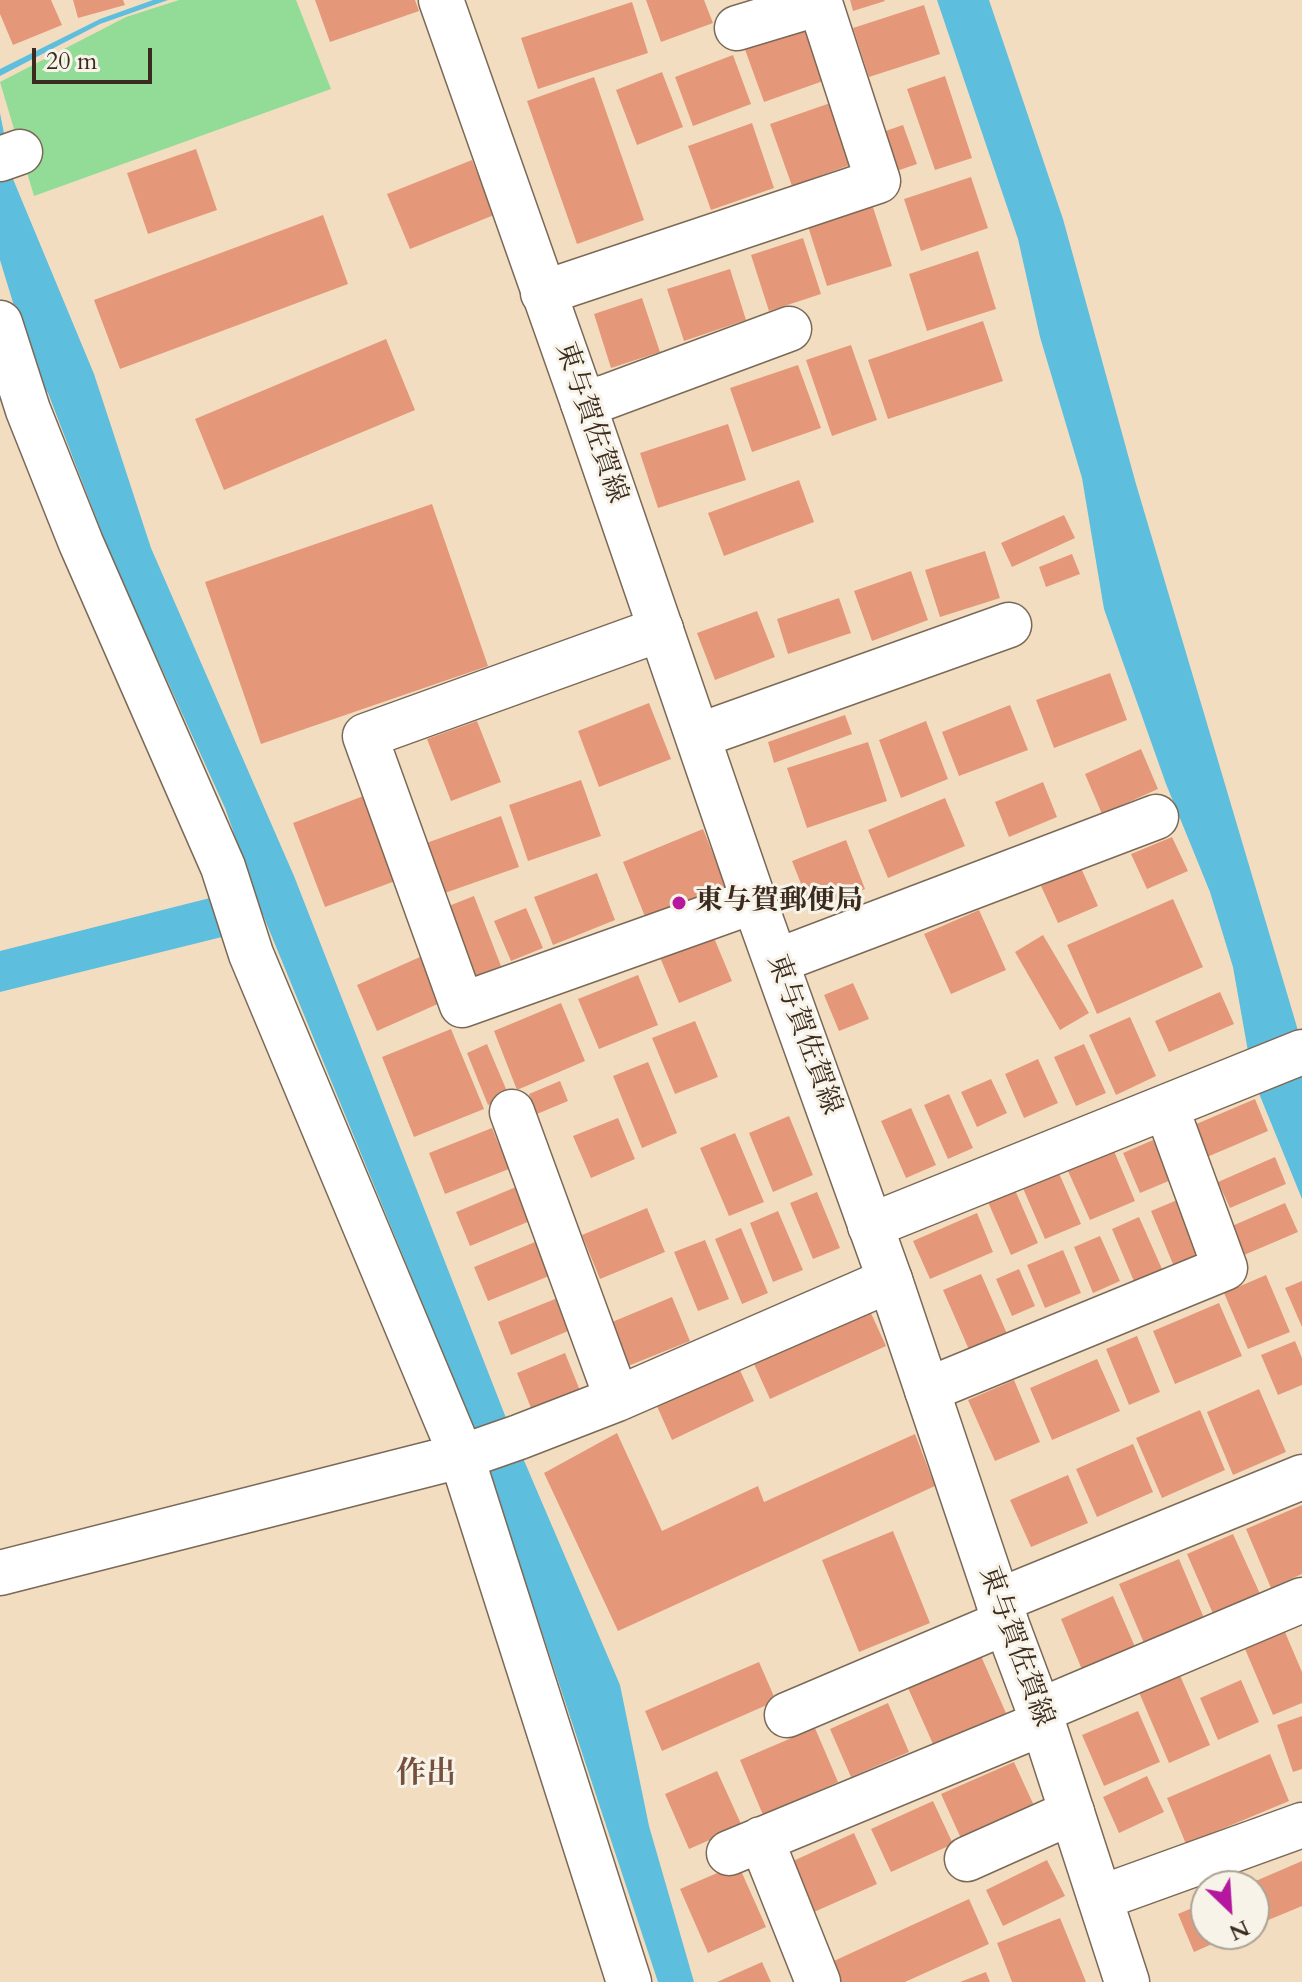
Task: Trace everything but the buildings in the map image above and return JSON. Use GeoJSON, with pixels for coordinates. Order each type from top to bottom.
{"type":"FeatureCollection","features":[{"type":"Feature","properties":{"kind":"street","name":"東与賀佐賀線"},"geometry":{"type":"LineString","coordinates":[[441,0],[754,901],[890,1280],[1002,1612],[1041,1717],[1127,1982]]}},
{"type":"Feature","properties":{"kind":"street"},"geometry":{"type":"LineString","coordinates":[[543,293],[878,181],[819,1],[737,28]]}},
{"type":"Feature","properties":{"kind":"street"},"geometry":{"type":"LineString","coordinates":[[583,403],[789,329]]}},
{"type":"Feature","properties":{"kind":"street"},"geometry":{"type":"LineString","coordinates":[[2,331],[17,408],[81,543],[223,867],[251,954],[468,1454],[629,1982]]}},
{"type":"Feature","properties":{"kind":"street"},"geometry":{"type":"LineString","coordinates":[[698,736],[1009,625]]}},
{"type":"Feature","properties":{"kind":"street"},"geometry":{"type":"LineString","coordinates":[[661,629],[365,736],[462,1005],[754,901]]}},
{"type":"Feature","properties":{"kind":"street"},"geometry":{"type":"LineString","coordinates":[[777,961],[1156,817]]}},
{"type":"Feature","properties":{"kind":"street"},"geometry":{"type":"LineString","coordinates":[[870,1226],[1302,1052]]}},
{"type":"Feature","properties":{"kind":"street"},"geometry":{"type":"LineString","coordinates":[[927,1390],[1225,1268],[1166,1107]]}},
{"type":"Feature","properties":{"kind":"street"},"geometry":{"type":"LineString","coordinates":[[512,1112],[617,1399]]}},
{"type":"Feature","properties":{"kind":"street"},"geometry":{"type":"LineString","coordinates":[[0,1573],[468,1454],[617,1399],[890,1280]]}},
{"type":"Feature","properties":{"kind":"street"},"geometry":{"type":"LineString","coordinates":[[787,1715],[1002,1612],[1302,1477]]}},
{"type":"Feature","properties":{"kind":"street"},"geometry":{"type":"LineString","coordinates":[[818,1982],[745,1846],[1302,1600]]}},
{"type":"Feature","properties":{"kind":"street"},"geometry":{"type":"LineString","coordinates":[[967,1859],[1072,1812]]}},
{"type":"Feature","properties":{"kind":"street"},"geometry":{"type":"LineString","coordinates":[[1100,1898],[1302,1825]]}},
{"type":"Feature","properties":{"kind":"green space"},"geometry":{"type":"Polygon","coordinates":[[[179,0],[296,0],[331,89],[34,196],[0,82],[126,17],[179,0]]]}},
{"type":"Feature","properties":{"kind":"water"},"geometry":{"type":"Polygon","coordinates":[[[153,0],[168,0],[100,24],[0,76],[0,69],[100,19],[153,0]]]}},
{"type":"Feature","properties":{"kind":"water"},"geometry":{"type":"Polygon","coordinates":[[[937,0],[989,0],[1063,219],[1136,484],[1302,1044],[1302,1199],[1256,1086],[1233,967],[1210,892],[1166,784],[1104,609],[1082,478],[1040,337],[1018,239],[937,0]]]}},
{"type":"Feature","properties":{"kind":"water"},"geometry":{"type":"Polygon","coordinates":[[[0,113],[13,179],[94,374],[151,548],[294,876],[508,1423],[620,1685],[649,1826],[694,1982],[658,1982],[477,1436],[263,915],[223,927],[226,936],[0,992],[0,951],[214,897],[217,908],[256,895],[225,808],[112,559],[48,393],[36,378],[0,260],[0,113]]]}},
{"type":"Feature","properties":{"kind":"place","name":"東与賀郵便局"},"geometry":{"type":"Point","coordinates":[679,903]}},
{"type":"Feature","properties":{"kind":"district","name":"作出"},"geometry":{"type":"Point","coordinates":[426,1775]}}]}
